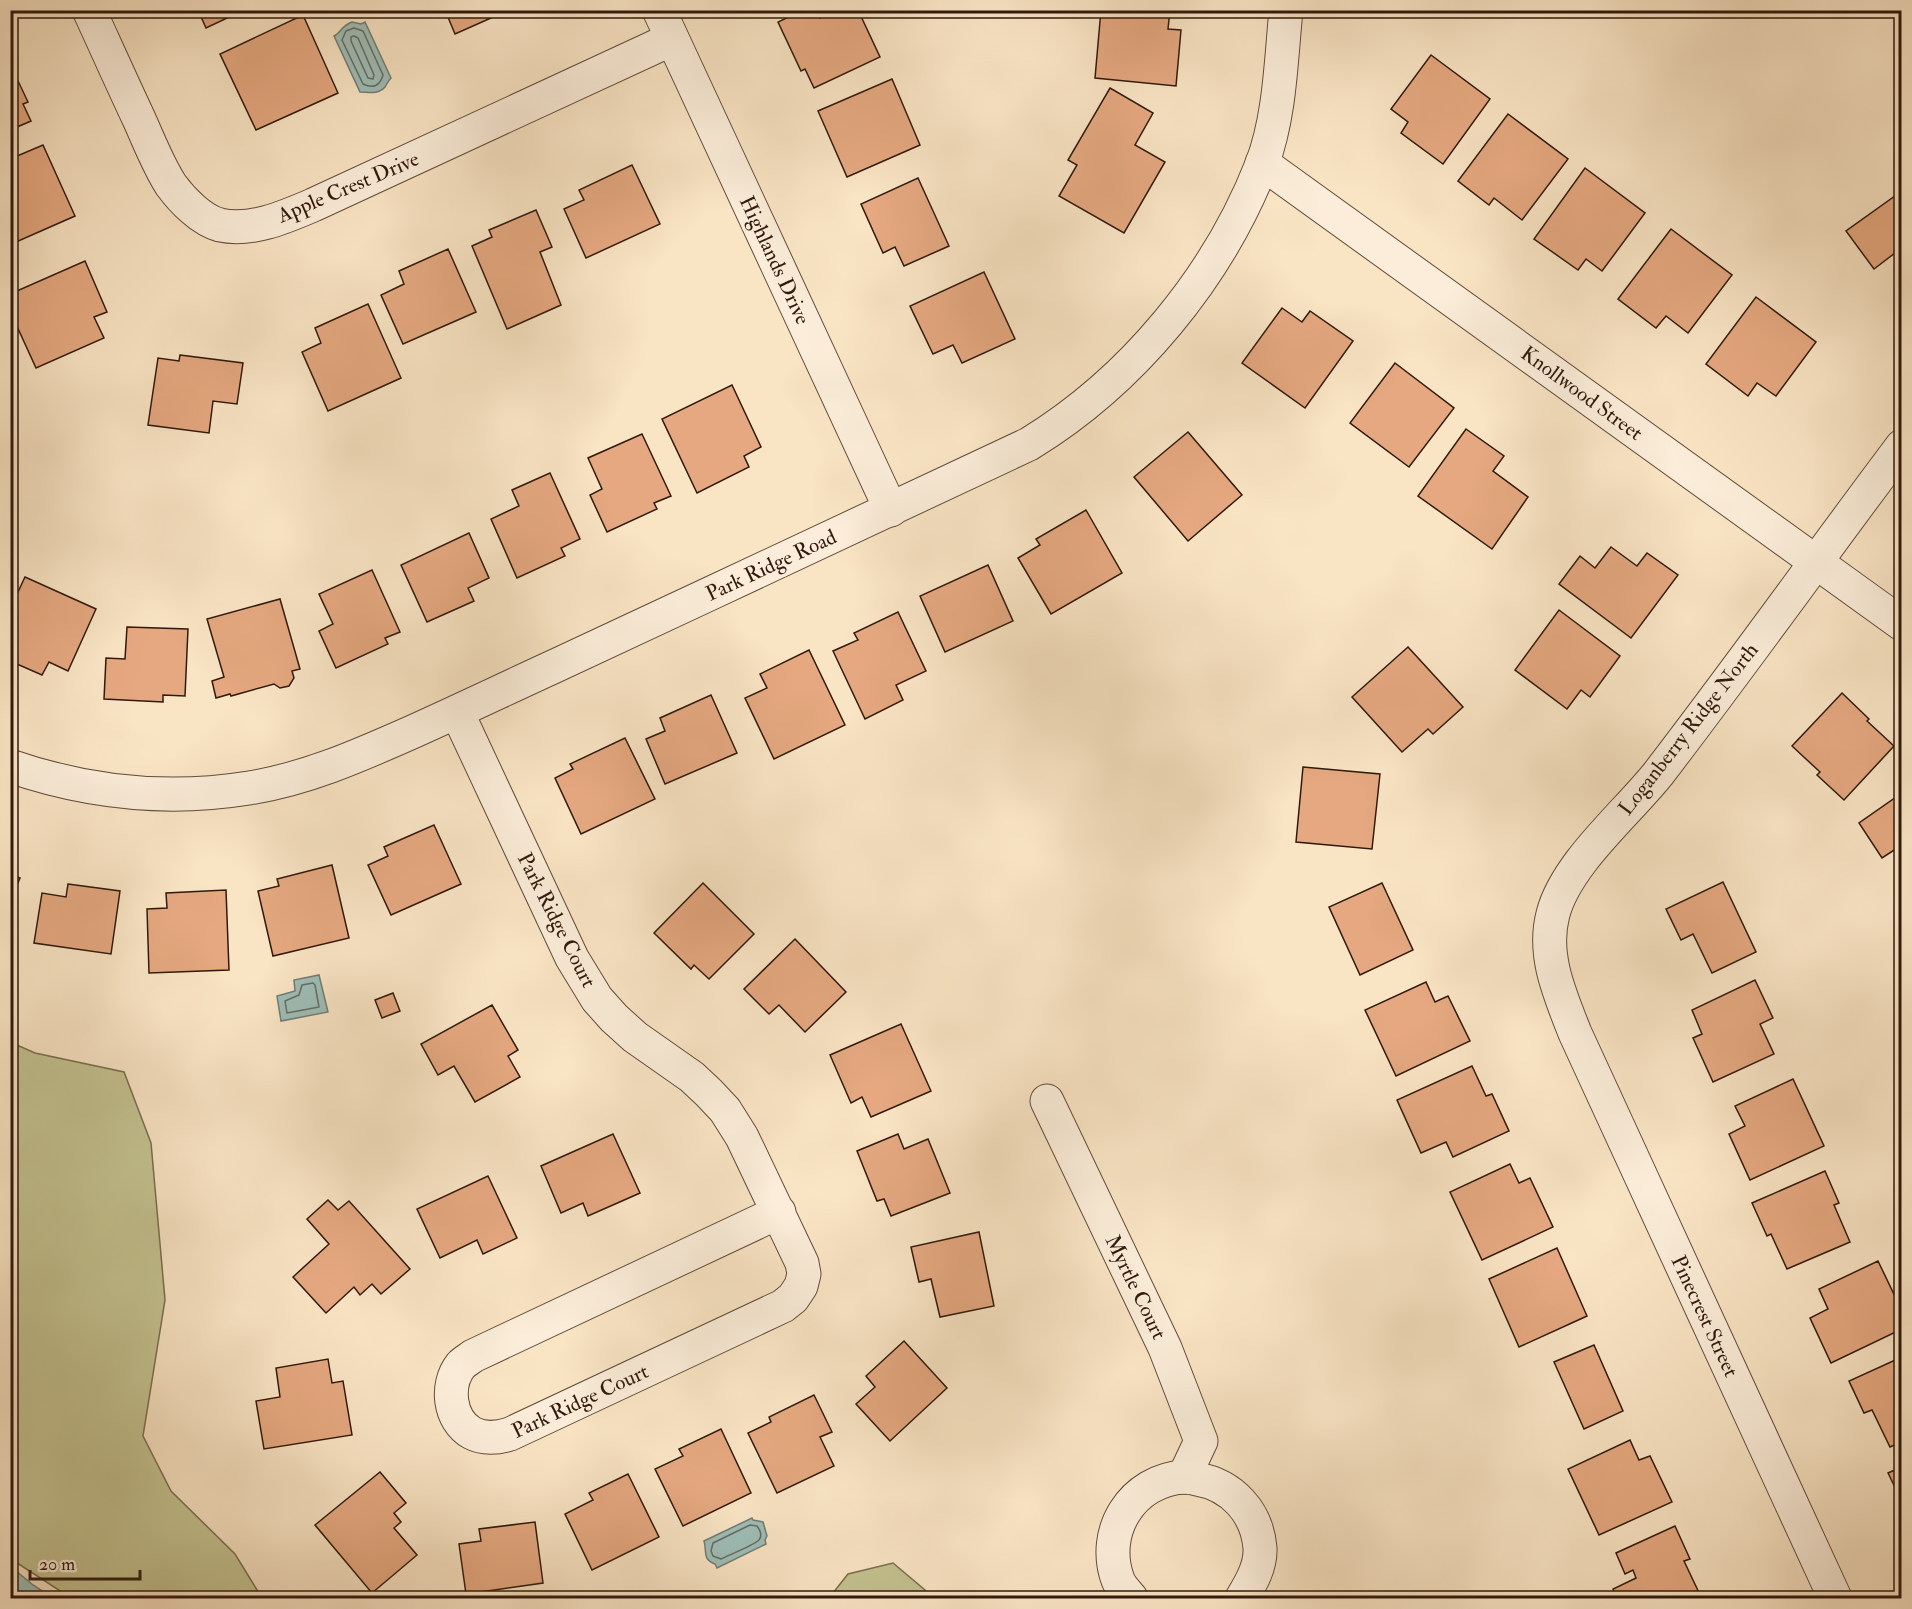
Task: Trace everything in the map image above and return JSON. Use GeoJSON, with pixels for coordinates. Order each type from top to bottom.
{"type":"FeatureCollection","features":[{"type":"Feature","properties":{"kind":"street","name":"Apple Crest Drive"},"geometry":{"type":"LineString","coordinates":[[90,10],[151,146],[171,184],[186,202],[205,218],[218,224],[234,227],[253,225],[293,214],[666,25]]}},
{"type":"Feature","properties":{"kind":"street","name":"Park Ridge Road"},"geometry":{"type":"LineString","coordinates":[[10,766],[64,783],[116,791],[168,795],[209,794],[251,788],[345,762],[457,712],[1029,444],[1061,425],[1127,368],[1187,298],[1232,226],[1262,163],[1272,124],[1279,85],[1286,10]]}},
{"type":"Feature","properties":{"kind":"street","name":"Highlands Drive"},"geometry":{"type":"LineString","coordinates":[[666,25],[891,510]]}},
{"type":"Feature","properties":{"kind":"street","name":"Knollwood Street"},"geometry":{"type":"LineString","coordinates":[[1262,163],[1902,624]]}},
{"type":"Feature","properties":{"kind":"street","name":"Loganberry Ridge North"},"geometry":{"type":"LineString","coordinates":[[1575,1033],[1554,976],[1551,958],[1550,926],[1562,891],[1574,870],[1656,776],[1902,446]]}},
{"type":"Feature","properties":{"kind":"street","name":"Park Ridge Court"},"geometry":{"type":"LineString","coordinates":[[457,712],[584,979],[597,999],[614,1018],[635,1037],[692,1077],[726,1110],[779,1212],[802,1263],[804,1274],[801,1287],[783,1306],[510,1434],[501,1437],[481,1436],[471,1432],[460,1421],[452,1405],[451,1388],[462,1365],[473,1356],[779,1212]]}},
{"type":"Feature","properties":{"kind":"street","name":"Pinecrest Street"},"geometry":{"type":"LineString","coordinates":[[1575,1033],[1835,1599]]}},
{"type":"Feature","properties":{"kind":"street","name":"Myrtle Court"},"geometry":{"type":"LineString","coordinates":[[1047,1101],[1165,1348],[1201,1441],[1184,1477]]}},
{"type":"Feature","properties":{"kind":"street"},"geometry":{"type":"LineString","coordinates":[[1131,1599],[1118,1581],[1112,1553],[1117,1524],[1132,1500],[1140,1494],[1156,1483],[1184,1477],[1213,1482],[1237,1497],[1254,1521],[1260,1549],[1255,1577],[1242,1599]]}},
{"type":"Feature","properties":{"kind":"shaded area"},"geometry":{"type":"Polygon","coordinates":[[[10,1042],[35,1053],[124,1072],[151,1143],[165,1300],[143,1436],[171,1491],[235,1554],[262,1598],[71,1598],[11,1559],[10,1042]]]}},
{"type":"Feature","properties":{"kind":"shaded area"},"geometry":{"type":"Polygon","coordinates":[[[893,1563],[925,1590],[929,1598],[829,1598],[848,1574],[893,1563]]]}},
{"type":"Feature","properties":{"kind":"water"},"geometry":{"type":"Polygon","coordinates":[[[352,22],[361,24],[365,22],[391,78],[379,91],[360,92],[334,36],[352,22]]]}},
{"type":"Feature","properties":{"kind":"water"},"geometry":{"type":"Polygon","coordinates":[[[319,975],[328,1012],[281,1021],[277,996],[295,991],[294,980],[319,975]]]}},
{"type":"Feature","properties":{"kind":"water"},"geometry":{"type":"Polygon","coordinates":[[[752,1518],[763,1522],[767,1536],[766,1544],[717,1568],[708,1560],[704,1541],[752,1518]]]}},
{"type":"Feature","properties":{"kind":"water"},"geometry":{"type":"Polygon","coordinates":[[[10,1566],[33,1585],[53,1598],[11,1598],[10,1566]]]}},
{"type":"Feature","properties":{"kind":"building"},"geometry":{"type":"Polygon","coordinates":[[[198,10],[244,10],[206,28],[198,10]]]}},
{"type":"Feature","properties":{"kind":"building"},"geometry":{"type":"Polygon","coordinates":[[[445,10],[509,10],[455,34],[445,10]]]}},
{"type":"Feature","properties":{"kind":"building"},"geometry":{"type":"Polygon","coordinates":[[[803,10],[816,10],[820,18],[836,10],[858,10],[880,57],[814,88],[805,69],[801,71],[778,22],[803,10]]]}},
{"type":"Feature","properties":{"kind":"building"},"geometry":{"type":"Polygon","coordinates":[[[1101,10],[1170,10],[1168,29],[1181,30],[1176,86],[1095,78],[1101,10]]]}},
{"type":"Feature","properties":{"kind":"building"},"geometry":{"type":"Polygon","coordinates":[[[303,15],[338,93],[256,130],[220,54],[303,15]]]}},
{"type":"Feature","properties":{"kind":"building"},"geometry":{"type":"Polygon","coordinates":[[[1431,55],[1490,99],[1443,164],[1401,133],[1408,122],[1391,109],[1431,55]]]}},
{"type":"Feature","properties":{"kind":"building"},"geometry":{"type":"Polygon","coordinates":[[[10,64],[28,102],[23,104],[31,121],[10,130],[10,64]]]}},
{"type":"Feature","properties":{"kind":"building"},"geometry":{"type":"Polygon","coordinates":[[[892,79],[920,145],[847,177],[818,111],[892,79]]]}},
{"type":"Feature","properties":{"kind":"building"},"geometry":{"type":"Polygon","coordinates":[[[1110,88],[1153,113],[1135,145],[1165,162],[1124,233],[1059,196],[1077,165],[1068,160],[1110,88]]]}},
{"type":"Feature","properties":{"kind":"building"},"geometry":{"type":"Polygon","coordinates":[[[1508,114],[1568,159],[1522,220],[1494,198],[1489,205],[1458,181],[1508,114]]]}},
{"type":"Feature","properties":{"kind":"building"},"geometry":{"type":"Polygon","coordinates":[[[43,145],[75,216],[16,242],[10,230],[10,159],[43,145]]]}},
{"type":"Feature","properties":{"kind":"building"},"geometry":{"type":"Polygon","coordinates":[[[632,165],[660,224],[586,258],[564,209],[584,200],[579,190],[632,165]]]}},
{"type":"Feature","properties":{"kind":"building"},"geometry":{"type":"Polygon","coordinates":[[[1585,168],[1645,213],[1602,271],[1586,259],[1578,270],[1534,239],[1585,168]]]}},
{"type":"Feature","properties":{"kind":"building"},"geometry":{"type":"Polygon","coordinates":[[[918,178],[949,246],[904,266],[895,247],[883,253],[861,204],[918,178]]]}},
{"type":"Feature","properties":{"kind":"building"},"geometry":{"type":"Polygon","coordinates":[[[1902,191],[1902,262],[1895,253],[1874,269],[1846,231],[1902,191]]]}},
{"type":"Feature","properties":{"kind":"building"},"geometry":{"type":"Polygon","coordinates":[[[536,210],[552,247],[540,252],[561,305],[507,329],[472,246],[492,237],[489,230],[536,210]]]}},
{"type":"Feature","properties":{"kind":"building"},"geometry":{"type":"Polygon","coordinates":[[[1671,229],[1732,275],[1688,333],[1666,316],[1656,328],[1618,299],[1671,229]]]}},
{"type":"Feature","properties":{"kind":"building"},"geometry":{"type":"Polygon","coordinates":[[[448,249],[476,312],[403,344],[381,295],[404,284],[399,271],[448,249]]]}},
{"type":"Feature","properties":{"kind":"building"},"geometry":{"type":"Polygon","coordinates":[[[85,261],[107,312],[94,317],[104,338],[36,368],[10,311],[10,294],[85,261]]]}},
{"type":"Feature","properties":{"kind":"building"},"geometry":{"type":"Polygon","coordinates":[[[984,272],[1015,339],[962,363],[953,345],[933,354],[910,306],[984,272]]]}},
{"type":"Feature","properties":{"kind":"building"},"geometry":{"type":"Polygon","coordinates":[[[1756,297],[1816,342],[1776,396],[1757,383],[1748,396],[1706,364],[1756,297]]]}},
{"type":"Feature","properties":{"kind":"building"},"geometry":{"type":"Polygon","coordinates":[[[368,304],[401,378],[328,411],[302,352],[321,343],[315,328],[368,304]]]}},
{"type":"Feature","properties":{"kind":"building"},"geometry":{"type":"Polygon","coordinates":[[[1282,308],[1302,322],[1310,311],[1353,341],[1305,408],[1242,363],[1282,308]]]}},
{"type":"Feature","properties":{"kind":"building"},"geometry":{"type":"Polygon","coordinates":[[[180,355],[243,363],[237,404],[213,401],[209,433],[148,425],[158,358],[179,361],[180,355]]]}},
{"type":"Feature","properties":{"kind":"building"},"geometry":{"type":"Polygon","coordinates":[[[1395,363],[1454,408],[1409,467],[1350,423],[1395,363]]]}},
{"type":"Feature","properties":{"kind":"building"},"geometry":{"type":"Polygon","coordinates":[[[732,385],[761,447],[744,456],[749,467],[697,493],[662,419],[732,385]]]}},
{"type":"Feature","properties":{"kind":"building"},"geometry":{"type":"Polygon","coordinates":[[[1466,429],[1504,456],[1493,471],[1528,497],[1492,549],[1418,496],[1466,429]]]}},
{"type":"Feature","properties":{"kind":"building"},"geometry":{"type":"Polygon","coordinates":[[[1188,432],[1242,495],[1188,541],[1134,477],[1188,432]]]}},
{"type":"Feature","properties":{"kind":"building"},"geometry":{"type":"Polygon","coordinates":[[[642,434],[671,496],[654,503],[657,509],[607,532],[590,495],[602,489],[588,458],[642,434]]]}},
{"type":"Feature","properties":{"kind":"building"},"geometry":{"type":"Polygon","coordinates":[[[550,473],[580,539],[561,548],[565,556],[517,578],[491,519],[519,506],[512,490],[550,473]]]}},
{"type":"Feature","properties":{"kind":"building"},"geometry":{"type":"Polygon","coordinates":[[[1086,510],[1122,573],[1051,614],[1018,558],[1040,545],[1036,539],[1086,510]]]}},
{"type":"Feature","properties":{"kind":"building"},"geometry":{"type":"Polygon","coordinates":[[[469,533],[489,578],[468,588],[474,601],[427,622],[401,565],[469,533]]]}},
{"type":"Feature","properties":{"kind":"building"},"geometry":{"type":"Polygon","coordinates":[[[1611,547],[1637,566],[1647,553],[1678,575],[1631,638],[1559,584],[1580,556],[1595,568],[1611,547]]]}},
{"type":"Feature","properties":{"kind":"building"},"geometry":{"type":"Polygon","coordinates":[[[988,565],[1013,621],[945,652],[920,596],[988,565]]]}},
{"type":"Feature","properties":{"kind":"building"},"geometry":{"type":"Polygon","coordinates":[[[372,570],[400,632],[385,638],[388,644],[336,668],[319,631],[333,624],[319,594],[372,570]]]}},
{"type":"Feature","properties":{"kind":"building"},"geometry":{"type":"Polygon","coordinates":[[[25,577],[96,609],[68,671],[49,662],[42,675],[10,661],[10,609],[25,577]]]}},
{"type":"Feature","properties":{"kind":"building"},"geometry":{"type":"Polygon","coordinates":[[[280,599],[300,669],[292,671],[294,678],[289,686],[280,688],[274,684],[216,698],[212,681],[224,677],[207,619],[280,599]]]}},
{"type":"Feature","properties":{"kind":"building"},"geometry":{"type":"Polygon","coordinates":[[[1559,610],[1620,656],[1590,697],[1581,690],[1567,709],[1515,670],[1559,610]]]}},
{"type":"Feature","properties":{"kind":"building"},"geometry":{"type":"Polygon","coordinates":[[[898,612],[926,671],[896,685],[903,700],[865,719],[833,651],[858,640],[854,633],[898,612]]]}},
{"type":"Feature","properties":{"kind":"building"},"geometry":{"type":"Polygon","coordinates":[[[127,627],[188,629],[185,696],[163,695],[163,702],[104,699],[106,658],[125,659],[127,627]]]}},
{"type":"Feature","properties":{"kind":"building"},"geometry":{"type":"Polygon","coordinates":[[[1408,647],[1463,707],[1433,734],[1428,729],[1402,752],[1352,697],[1408,647]]]}},
{"type":"Feature","properties":{"kind":"building"},"geometry":{"type":"Polygon","coordinates":[[[809,650],[845,725],[774,759],[745,698],[767,688],[760,674],[809,650]]]}},
{"type":"Feature","properties":{"kind":"building"},"geometry":{"type":"Polygon","coordinates":[[[1842,693],[1894,746],[1844,800],[1817,775],[1820,772],[1792,746],[1842,693]]]}},
{"type":"Feature","properties":{"kind":"building"},"geometry":{"type":"Polygon","coordinates":[[[711,695],[737,753],[665,784],[646,739],[665,731],[660,718],[711,695]]]}},
{"type":"Feature","properties":{"kind":"building"},"geometry":{"type":"Polygon","coordinates":[[[625,738],[655,799],[581,834],[555,778],[573,769],[570,764],[625,738]]]}},
{"type":"Feature","properties":{"kind":"building"},"geometry":{"type":"Polygon","coordinates":[[[1303,767],[1380,774],[1372,849],[1296,842],[1303,767]]]}},
{"type":"Feature","properties":{"kind":"building"},"geometry":{"type":"Polygon","coordinates":[[[1902,793],[1902,845],[1882,858],[1859,823],[1902,793]]]}},
{"type":"Feature","properties":{"kind":"building"},"geometry":{"type":"Polygon","coordinates":[[[434,825],[461,884],[391,915],[368,865],[388,856],[384,847],[434,825]]]}},
{"type":"Feature","properties":{"kind":"building"},"geometry":{"type":"Polygon","coordinates":[[[332,865],[349,938],[273,956],[258,891],[279,886],[277,879],[332,865]]]}},
{"type":"Feature","properties":{"kind":"building"},"geometry":{"type":"Polygon","coordinates":[[[10,875],[20,878],[10,902],[10,875]]]}},
{"type":"Feature","properties":{"kind":"building"},"geometry":{"type":"Polygon","coordinates":[[[1723,882],[1756,952],[1712,973],[1693,934],[1681,940],[1666,909],[1723,882]]]}},
{"type":"Feature","properties":{"kind":"building"},"geometry":{"type":"Polygon","coordinates":[[[703,883],[754,934],[709,979],[694,965],[691,969],[654,933],[703,883]]]}},
{"type":"Feature","properties":{"kind":"building"},"geometry":{"type":"Polygon","coordinates":[[[1382,883],[1413,950],[1360,975],[1329,907],[1382,883]]]}},
{"type":"Feature","properties":{"kind":"building"},"geometry":{"type":"Polygon","coordinates":[[[68,884],[120,891],[111,954],[34,943],[42,893],[66,897],[68,884]]]}},
{"type":"Feature","properties":{"kind":"building"},"geometry":{"type":"Polygon","coordinates":[[[226,890],[229,970],[149,973],[147,909],[167,908],[166,893],[226,890]]]}},
{"type":"Feature","properties":{"kind":"building"},"geometry":{"type":"Polygon","coordinates":[[[795,939],[846,992],[805,1032],[779,1005],[769,1014],[744,989],[795,939]]]}},
{"type":"Feature","properties":{"kind":"building"},"geometry":{"type":"Polygon","coordinates":[[[1755,980],[1773,1018],[1760,1024],[1774,1054],[1713,1082],[1693,1038],[1702,1034],[1692,1010],[1755,980]]]}},
{"type":"Feature","properties":{"kind":"building"},"geometry":{"type":"Polygon","coordinates":[[[1426,982],[1435,1002],[1448,996],[1470,1041],[1396,1076],[1365,1010],[1426,982]]]}},
{"type":"Feature","properties":{"kind":"building"},"geometry":{"type":"Polygon","coordinates":[[[393,993],[400,1011],[382,1018],[375,1000],[393,993]]]}},
{"type":"Feature","properties":{"kind":"building"},"geometry":{"type":"Polygon","coordinates":[[[492,1005],[518,1050],[508,1056],[520,1077],[475,1102],[454,1066],[438,1075],[421,1044],[492,1005]]]}},
{"type":"Feature","properties":{"kind":"building"},"geometry":{"type":"Polygon","coordinates":[[[901,1024],[931,1091],[871,1117],[862,1097],[851,1103],[830,1055],[901,1024]]]}},
{"type":"Feature","properties":{"kind":"building"},"geometry":{"type":"Polygon","coordinates":[[[1472,1066],[1486,1096],[1492,1094],[1509,1131],[1453,1157],[1446,1142],[1421,1153],[1397,1100],[1472,1066]]]}},
{"type":"Feature","properties":{"kind":"building"},"geometry":{"type":"Polygon","coordinates":[[[1793,1079],[1824,1146],[1750,1180],[1729,1134],[1745,1126],[1735,1106],[1793,1079]]]}},
{"type":"Feature","properties":{"kind":"building"},"geometry":{"type":"Polygon","coordinates":[[[613,1134],[640,1193],[588,1216],[583,1203],[561,1213],[541,1166],[613,1134]]]}},
{"type":"Feature","properties":{"kind":"building"},"geometry":{"type":"Polygon","coordinates":[[[898,1134],[904,1149],[928,1139],[950,1193],[891,1216],[884,1199],[877,1201],[857,1151],[898,1134]]]}},
{"type":"Feature","properties":{"kind":"building"},"geometry":{"type":"Polygon","coordinates":[[[1510,1164],[1519,1183],[1530,1178],[1553,1227],[1482,1260],[1450,1192],[1510,1164]]]}},
{"type":"Feature","properties":{"kind":"building"},"geometry":{"type":"Polygon","coordinates":[[[1825,1171],[1839,1203],[1834,1205],[1850,1242],[1787,1269],[1771,1234],[1767,1236],[1752,1203],[1825,1171]]]}},
{"type":"Feature","properties":{"kind":"building"},"geometry":{"type":"Polygon","coordinates":[[[488,1176],[517,1238],[483,1254],[477,1240],[440,1258],[417,1209],[488,1176]]]}},
{"type":"Feature","properties":{"kind":"building"},"geometry":{"type":"Polygon","coordinates":[[[328,1200],[338,1210],[349,1201],[410,1269],[381,1294],[372,1284],[360,1295],[354,1287],[326,1313],[293,1277],[329,1244],[307,1219],[328,1200]]]}},
{"type":"Feature","properties":{"kind":"building"},"geometry":{"type":"Polygon","coordinates":[[[979,1232],[994,1306],[940,1317],[931,1279],[919,1282],[911,1247],[979,1232]]]}},
{"type":"Feature","properties":{"kind":"building"},"geometry":{"type":"Polygon","coordinates":[[[1557,1248],[1587,1316],[1519,1347],[1489,1279],[1557,1248]]]}},
{"type":"Feature","properties":{"kind":"building"},"geometry":{"type":"Polygon","coordinates":[[[1878,1261],[1902,1311],[1902,1329],[1831,1363],[1810,1318],[1828,1309],[1819,1289],[1878,1261]]]}},
{"type":"Feature","properties":{"kind":"building"},"geometry":{"type":"Polygon","coordinates":[[[904,1341],[947,1388],[890,1441],[856,1404],[875,1387],[866,1376],[904,1341]]]}},
{"type":"Feature","properties":{"kind":"building"},"geometry":{"type":"Polygon","coordinates":[[[1594,1345],[1623,1411],[1584,1429],[1554,1362],[1594,1345]]]}},
{"type":"Feature","properties":{"kind":"building"},"geometry":{"type":"Polygon","coordinates":[[[1902,1357],[1902,1442],[1890,1447],[1872,1410],[1864,1413],[1849,1381],[1902,1357]]]}},
{"type":"Feature","properties":{"kind":"building"},"geometry":{"type":"Polygon","coordinates":[[[328,1359],[332,1383],[343,1381],[352,1435],[264,1449],[256,1401],[280,1397],[276,1368],[328,1359]]]}},
{"type":"Feature","properties":{"kind":"building"},"geometry":{"type":"Polygon","coordinates":[[[814,1395],[832,1432],[820,1437],[834,1466],[777,1493],[748,1433],[771,1422],[769,1417],[814,1395]]]}},
{"type":"Feature","properties":{"kind":"building"},"geometry":{"type":"Polygon","coordinates":[[[721,1429],[751,1493],[683,1526],[655,1469],[683,1456],[679,1449],[721,1429]]]}},
{"type":"Feature","properties":{"kind":"building"},"geometry":{"type":"Polygon","coordinates":[[[1630,1440],[1639,1460],[1650,1456],[1672,1502],[1599,1535],[1568,1469],[1630,1440]]]}},
{"type":"Feature","properties":{"kind":"building"},"geometry":{"type":"Polygon","coordinates":[[[1902,1467],[1902,1502],[1888,1473],[1902,1467]]]}},
{"type":"Feature","properties":{"kind":"building"},"geometry":{"type":"Polygon","coordinates":[[[380,1472],[406,1503],[394,1513],[401,1522],[394,1528],[417,1555],[372,1593],[315,1525],[380,1472]]]}},
{"type":"Feature","properties":{"kind":"building"},"geometry":{"type":"Polygon","coordinates":[[[628,1474],[659,1537],[592,1570],[565,1514],[593,1500],[589,1493],[628,1474]]]}},
{"type":"Feature","properties":{"kind":"building"},"geometry":{"type":"Polygon","coordinates":[[[535,1522],[543,1583],[466,1594],[459,1544],[481,1541],[479,1529],[535,1522]]]}},
{"type":"Feature","properties":{"kind":"building"},"geometry":{"type":"Polygon","coordinates":[[[1675,1526],[1690,1559],[1684,1561],[1701,1597],[1617,1598],[1613,1589],[1636,1578],[1633,1570],[1625,1574],[1616,1553],[1675,1526]]]}}]}
